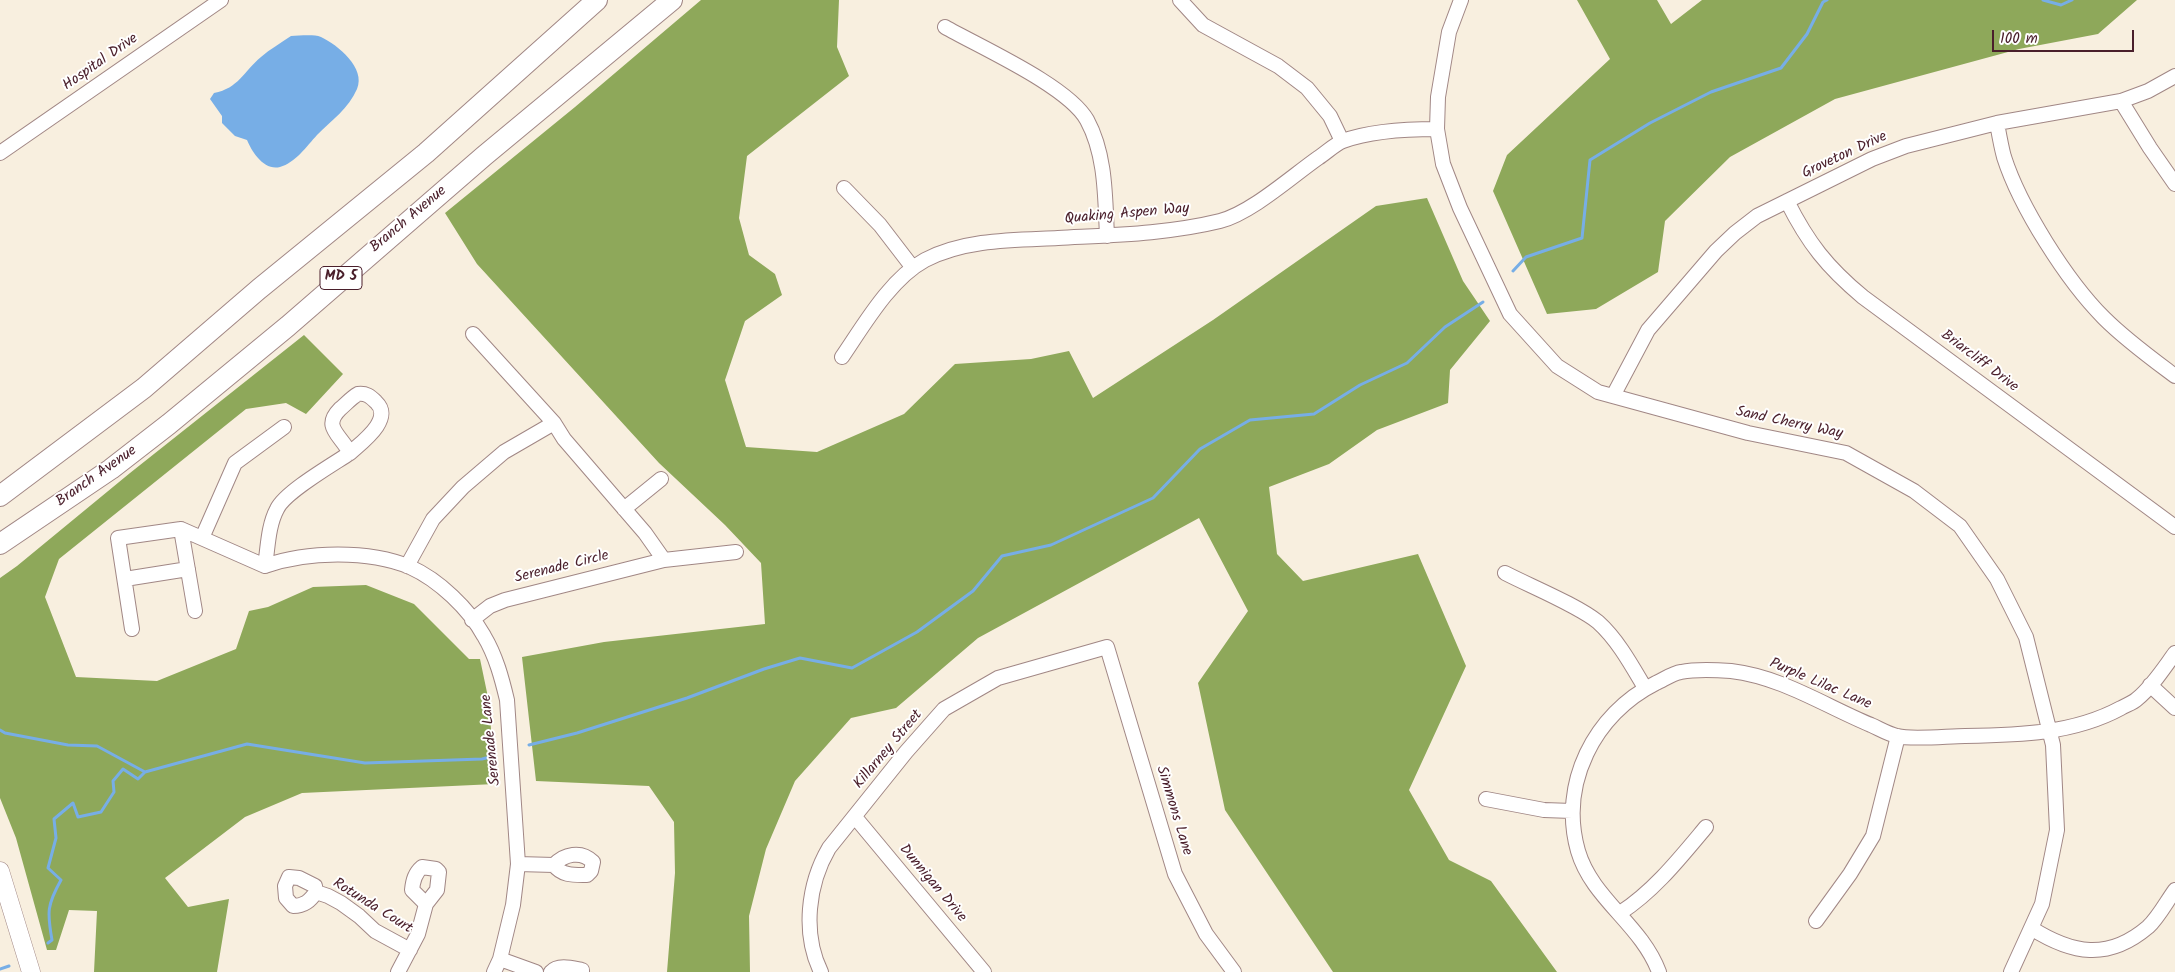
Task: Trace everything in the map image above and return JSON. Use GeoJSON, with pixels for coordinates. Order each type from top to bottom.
{"type":"FeatureCollection","features":[{"type":"Feature","properties":{"kind":"highway","name":"MD 5"},"geometry":{"type":"LineString","coordinates":[[0,496],[144,388],[259,289],[419,159],[597,0]]}},
{"type":"Feature","properties":{"kind":"highway","name":"Branch Avenue"},"geometry":{"type":"LineString","coordinates":[[0,544],[111,469],[169,424],[288,326],[484,156],[672,0]]}},
{"type":"Feature","properties":{"kind":"highway"},"geometry":{"type":"LineString","coordinates":[[0,484],[13,475],[28,476]]}},
{"type":"Feature","properties":{"kind":"main road"},"geometry":{"type":"LineString","coordinates":[[0,870],[31,972]]}},
{"type":"Feature","properties":{"kind":"street","name":"Hospital Drive"},"geometry":{"type":"LineString","coordinates":[[0,153],[221,0]]}},
{"type":"Feature","properties":{"kind":"street"},"geometry":{"type":"LineString","coordinates":[[1180,0],[1203,25],[1278,66],[1307,88],[1330,116],[1342,141]]}},
{"type":"Feature","properties":{"kind":"street","name":"Sand Cherry Way"},"geometry":{"type":"LineString","coordinates":[[1461,0],[1449,32],[1438,97],[1437,128],[1443,164],[1460,208],[1510,314],[1557,366],[1598,392],[1748,433],[1846,453],[1914,491],[1960,526],[1997,579],[2026,637],[2050,732],[2053,745],[2057,830],[2042,904],[2012,972]]}},
{"type":"Feature","properties":{"kind":"street"},"geometry":{"type":"LineString","coordinates":[[944,27],[1041,80],[1071,101],[1086,118],[1094,136],[1102,163],[1107,236]]}},
{"type":"Feature","properties":{"kind":"street","name":"Groveton Drive"},"geometry":{"type":"LineString","coordinates":[[1613,396],[1648,330],[1716,251],[1746,224],[1787,201],[1872,159],[1906,146],[1997,123],[2121,101],[2148,91],[2175,76]]}},
{"type":"Feature","properties":{"kind":"street"},"geometry":{"type":"LineString","coordinates":[[2121,101],[2175,184]]}},
{"type":"Feature","properties":{"kind":"street"},"geometry":{"type":"LineString","coordinates":[[1997,123],[2004,156],[2016,186],[2053,253],[2077,287],[2104,318],[2175,376]]}},
{"type":"Feature","properties":{"kind":"street","name":"Quaking Aspen Way"},"geometry":{"type":"LineString","coordinates":[[842,358],[884,298],[913,268],[925,260],[948,251],[998,240],[1107,236],[1174,230],[1222,220],[1248,208],[1342,141],[1402,129],[1437,128]]}},
{"type":"Feature","properties":{"kind":"street"},"geometry":{"type":"LineString","coordinates":[[844,188],[880,225],[913,268]]}},
{"type":"Feature","properties":{"kind":"street","name":"Briarcliff Drive"},"geometry":{"type":"LineString","coordinates":[[1787,201],[1812,244],[1828,265],[1863,297],[2175,527]]}},
{"type":"Feature","properties":{"kind":"street"},"geometry":{"type":"LineString","coordinates":[[473,334],[554,423],[564,439],[624,509],[664,560]]}},
{"type":"Feature","properties":{"kind":"street"},"geometry":{"type":"LineString","coordinates":[[407,566],[433,519],[463,487],[504,452],[554,423]]}},
{"type":"Feature","properties":{"kind":"street"},"geometry":{"type":"LineString","coordinates":[[202,538],[235,463],[284,427]]}},
{"type":"Feature","properties":{"kind":"street"},"geometry":{"type":"LineString","coordinates":[[132,629],[118,538],[181,529],[265,566],[271,526],[277,508],[287,497],[350,453]]}},
{"type":"Feature","properties":{"kind":"street"},"geometry":{"type":"LineString","coordinates":[[624,509],[661,478]]}},
{"type":"Feature","properties":{"kind":"street"},"geometry":{"type":"LineString","coordinates":[[181,529],[195,610]]}},
{"type":"Feature","properties":{"kind":"street","name":"Serenade Circle"},"geometry":{"type":"LineString","coordinates":[[472,620],[490,606],[504,600],[664,560],[736,552]]}},
{"type":"Feature","properties":{"kind":"street","name":"Serenade Lane"},"geometry":{"type":"LineString","coordinates":[[265,566],[289,558],[345,555],[392,561],[424,575],[443,589],[484,636],[494,657],[507,700],[518,864],[513,905],[500,959],[494,972]]}},
{"type":"Feature","properties":{"kind":"street"},"geometry":{"type":"LineString","coordinates":[[125,579],[188,569]]}},
{"type":"Feature","properties":{"kind":"street"},"geometry":{"type":"LineString","coordinates":[[1505,574],[1571,606],[1597,622],[1624,653],[1645,688]]}},
{"type":"Feature","properties":{"kind":"street","name":"Killarney Street"},"geometry":{"type":"LineString","coordinates":[[821,972],[812,946],[810,906],[819,865],[829,848],[906,752],[944,709],[998,678],[1107,647]]}},
{"type":"Feature","properties":{"kind":"street","name":"Simmons Lane"},"geometry":{"type":"LineString","coordinates":[[1107,647],[1175,874],[1206,934],[1234,972]]}},
{"type":"Feature","properties":{"kind":"street","name":"Purple Lilac Lane"},"geometry":{"type":"LineString","coordinates":[[1659,972],[1654,958],[1642,941],[1620,913],[1599,892],[1587,874],[1578,851],[1572,811],[1574,790],[1587,750],[1601,727],[1624,704],[1645,688],[1680,672],[1729,671],[1759,676],[1795,689],[1898,736],[2014,735],[2050,732],[2104,717],[2137,699],[2175,653]]}},
{"type":"Feature","properties":{"kind":"street"},"geometry":{"type":"LineString","coordinates":[[2150,685],[2175,708]]}},
{"type":"Feature","properties":{"kind":"street"},"geometry":{"type":"LineString","coordinates":[[1816,921],[1850,874],[1873,836],[1898,736]]}},
{"type":"Feature","properties":{"kind":"street"},"geometry":{"type":"LineString","coordinates":[[1486,799],[1544,810],[1572,811]]}},
{"type":"Feature","properties":{"kind":"street","name":"Dunnigan Drive"},"geometry":{"type":"LineString","coordinates":[[855,817],[984,972]]}},
{"type":"Feature","properties":{"kind":"street"},"geometry":{"type":"LineString","coordinates":[[1620,913],[1635,903],[1663,877],[1706,828]]}},
{"type":"Feature","properties":{"kind":"street"},"geometry":{"type":"LineString","coordinates":[[518,864],[554,865]]}},
{"type":"Feature","properties":{"kind":"street"},"geometry":{"type":"LineString","coordinates":[[2032,928],[2052,941],[2082,951],[2101,950],[2124,942],[2148,926],[2175,890]]}},
{"type":"Feature","properties":{"kind":"street","name":"Rotunda Court"},"geometry":{"type":"LineString","coordinates":[[316,892],[341,903],[375,931],[410,950]]}},
{"type":"Feature","properties":{"kind":"street"},"geometry":{"type":"LineString","coordinates":[[398,972],[418,934],[426,904]]}},
{"type":"Feature","properties":{"kind":"street"},"geometry":{"type":"LineString","coordinates":[[500,959],[536,972]]}},
{"type":"Feature","properties":{"kind":"street"},"geometry":{"type":"LineString","coordinates":[[551,972],[554,968],[563,967],[582,970],[582,972]]}},
{"type":"Feature","properties":{"kind":"green space"},"geometry":{"type":"Polygon","coordinates":[[[701,0],[839,0],[837,47],[849,76],[747,156],[739,218],[749,255],[775,274],[782,295],[745,321],[725,380],[746,447],[817,452],[904,414],[955,364],[1031,359],[1069,351],[1093,398],[1213,320],[1376,206],[1427,198],[1463,281],[1490,321],[1450,370],[1448,403],[1377,430],[1329,464],[1269,487],[1277,554],[1303,581],[1418,554],[1466,666],[1409,790],[1449,860],[1491,881],[1557,972],[1333,972],[1225,810],[1198,683],[1248,611],[1199,518],[978,638],[896,708],[851,718],[795,781],[766,849],[749,916],[750,972],[667,972],[675,873],[674,822],[649,786],[536,781],[522,657],[604,642],[765,624],[761,563],[725,525],[659,463],[477,264],[445,213],[575,107],[701,0]]]}},
{"type":"Feature","properties":{"kind":"green space"},"geometry":{"type":"Polygon","coordinates":[[[1577,0],[1657,0],[1671,24],[1702,0],[2137,0],[2098,34],[2019,49],[1835,99],[1730,157],[1665,221],[1658,272],[1596,309],[1547,314],[1493,191],[1507,155],[1610,59],[1577,0]]]}},
{"type":"Feature","properties":{"kind":"green space"},"geometry":{"type":"Polygon","coordinates":[[[304,335],[343,374],[306,414],[286,403],[246,409],[59,559],[45,597],[76,677],[157,681],[236,649],[249,611],[268,607],[313,587],[366,585],[414,604],[469,659],[480,659],[489,702],[495,784],[302,793],[245,817],[165,878],[188,907],[229,899],[217,972],[94,972],[97,911],[69,910],[56,950],[47,950],[16,838],[0,798],[0,578],[304,335]]]}},
{"type":"Feature","properties":{"kind":"water"},"geometry":{"type":"Polygon","coordinates":[[[291,36],[314,36],[328,41],[349,58],[358,73],[359,81],[354,96],[300,154],[285,165],[274,167],[259,160],[247,140],[235,136],[222,123],[222,116],[210,99],[214,93],[222,91],[235,83],[261,57],[291,36]]]}},
{"type":"Feature","properties":{"kind":"waterway"},"geometry":{"type":"LineString","coordinates":[[1513,271],[1526,257],[1582,238],[1590,160],[1650,123],[1711,92],[1781,68],[1807,34],[1823,2],[1827,0]]}},
{"type":"Feature","properties":{"kind":"waterway"},"geometry":{"type":"LineString","coordinates":[[2043,0],[2061,5],[2072,0]]}},
{"type":"Feature","properties":{"kind":"waterway"},"geometry":{"type":"LineString","coordinates":[[529,745],[577,733],[687,698],[764,669],[800,658],[852,668],[917,632],[973,591],[1002,556],[1051,545],[1153,498],[1200,449],[1250,420],[1314,414],[1360,385],[1407,363],[1445,327],[1483,302]]}},
{"type":"Feature","properties":{"kind":"waterway"},"geometry":{"type":"LineString","coordinates":[[0,730],[5,733],[68,745],[97,746],[145,772],[247,744],[365,763],[482,759],[490,757]]}},
{"type":"Feature","properties":{"kind":"waterway"},"geometry":{"type":"LineString","coordinates":[[48,943],[52,940],[49,909],[61,880],[48,868],[56,838],[54,819],[73,803],[78,817],[101,812],[114,792],[113,781],[123,769],[138,779],[145,772]]}},
{"type":"Feature","properties":{"kind":"waterway"},"geometry":{"type":"LineString","coordinates":[[0,969],[9,966]]}}]}
